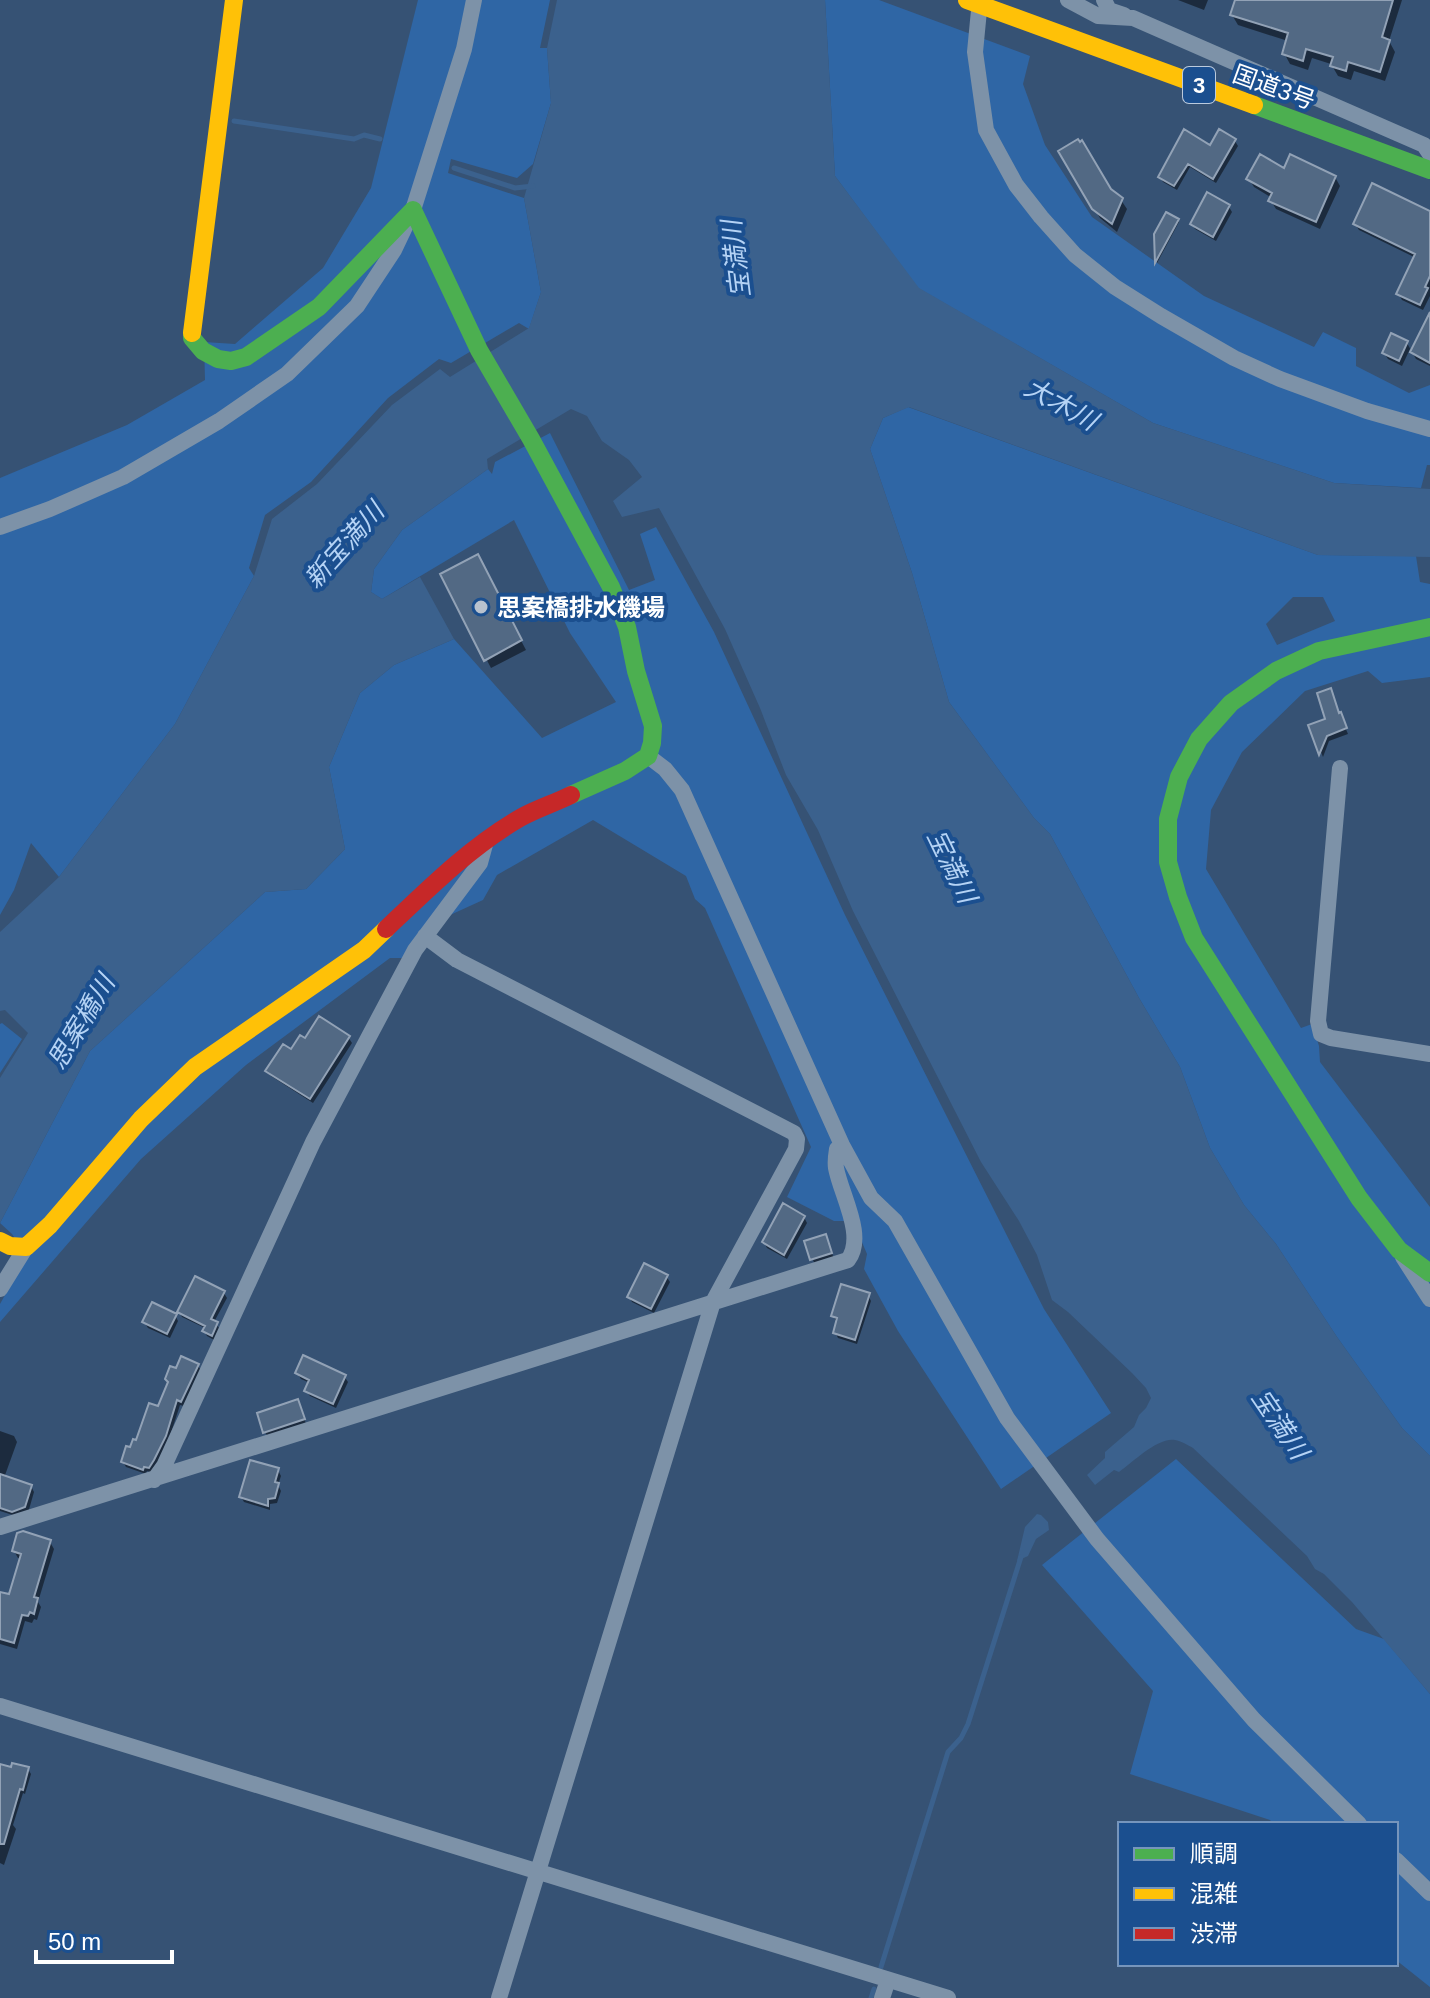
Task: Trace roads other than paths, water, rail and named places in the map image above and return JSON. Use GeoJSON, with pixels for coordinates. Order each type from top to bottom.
{"type":"FeatureCollection","features":[{"type":"Feature","properties":{"kind":"main road"},"geometry":{"type":"LineString","coordinates":[[12,1245],[50,1225],[141,1119],[195,1067],[364,950],[434,883],[486,841],[521,818],[625,771],[648,756],[652,743],[653,726],[636,671],[627,627],[611,587],[479,350],[413,210],[319,307],[246,357],[231,361],[218,359],[203,351],[192,338],[234,0]]}},
{"type":"Feature","properties":{"kind":"main road","name":"国道3号"},"geometry":{"type":"LineString","coordinates":[[976,2],[1430,170]]}},
{"type":"Feature","properties":{"kind":"main road"},"geometry":{"type":"LineString","coordinates":[[1430,627],[1319,651],[1276,671],[1231,703],[1199,739],[1179,777],[1168,819],[1168,862],[1194,938],[1359,1198],[1399,1250],[1430,1273]]}},
{"type":"Feature","properties":{"kind":"street"},"geometry":{"type":"LineString","coordinates":[[0,527],[123,477],[219,421],[287,374],[357,306],[394,250],[413,210],[464,49],[474,0]]}},
{"type":"Feature","properties":{"kind":"street"},"geometry":{"type":"LineString","coordinates":[[1068,0],[1098,16],[1133,18]]}},
{"type":"Feature","properties":{"kind":"street"},"geometry":{"type":"LineString","coordinates":[[1104,0],[1109,10],[1424,145],[1430,154]]}},
{"type":"Feature","properties":{"kind":"street"},"geometry":{"type":"LineString","coordinates":[[976,2],[975,52],[986,130],[1016,185],[1075,255],[1115,287],[1234,358],[1280,379],[1367,411],[1430,429]]}},
{"type":"Feature","properties":{"kind":"street"},"geometry":{"type":"LineString","coordinates":[[648,756],[665,769],[682,790],[842,1145],[871,1198],[895,1221],[1007,1418],[1097,1539],[1254,1720],[1357,1822]]}},
{"type":"Feature","properties":{"kind":"street"},"geometry":{"type":"LineString","coordinates":[[1340,768],[1318,1021],[1321,1034],[1430,1054]]}},
{"type":"Feature","properties":{"kind":"street"},"geometry":{"type":"LineString","coordinates":[[154,1480],[171,1452],[313,1142],[415,950],[480,863],[486,841]]}},
{"type":"Feature","properties":{"kind":"street"},"geometry":{"type":"LineString","coordinates":[[425,936],[457,960],[794,1133],[797,1139],[796,1149],[713,1302],[499,1998]]}},
{"type":"Feature","properties":{"kind":"street"},"geometry":{"type":"LineString","coordinates":[[0,1527],[848,1260],[854,1252],[855,1234],[835,1165],[837,1149],[842,1145]]}},
{"type":"Feature","properties":{"kind":"street"},"geometry":{"type":"LineString","coordinates":[[0,1289],[12,1245]]}},
{"type":"Feature","properties":{"kind":"street"},"geometry":{"type":"LineString","coordinates":[[1399,1250],[1430,1299]]}},
{"type":"Feature","properties":{"kind":"street"},"geometry":{"type":"LineString","coordinates":[[0,1706],[948,1998]]}},
{"type":"Feature","properties":{"kind":"street"},"geometry":{"type":"LineString","coordinates":[[1398,1862],[1430,1893]]}},
{"type":"Feature","properties":{"kind":"street"},"geometry":{"type":"LineString","coordinates":[[882,1998],[888,1980]]}},
{"type":"Feature","properties":{"kind":"water"},"geometry":{"type":"Polygon","coordinates":[[[557,0],[825,0],[835,176],[919,288],[1153,423],[1334,483],[1430,489],[1430,557],[1318,555],[909,407],[883,418],[870,449],[912,573],[949,702],[1034,818],[1050,834],[1180,1067],[1210,1148],[1244,1205],[1276,1244],[1402,1428],[1430,1456],[1430,1694],[1352,1602],[1193,1448],[1180,1441],[1168,1440],[1154,1446],[1119,1472],[1114,1470],[1095,1485],[1087,1475],[1105,1458],[1105,1452],[1134,1427],[1151,1398],[1132,1373],[1052,1300],[1037,1255],[981,1162],[853,911],[818,830],[786,775],[725,629],[659,508],[622,517],[613,501],[642,477],[629,460],[602,441],[587,416],[571,409],[487,459],[488,469],[402,530],[374,569],[371,592],[382,599],[420,577],[454,639],[394,665],[360,693],[329,767],[345,849],[306,889],[265,892],[90,1051],[0,1223],[0,1078],[28,1033],[5,1010],[0,1011],[0,932],[59,877],[175,724],[254,576],[272,519],[317,484],[392,405],[440,369],[450,377],[529,328],[541,292],[524,198],[551,103],[547,48],[557,0]]]}},
{"type":"Feature","properties":{"kind":"water"},"geometry":{"type":"Polygon","coordinates":[[[1037,1514],[1048,1522],[1049,1530],[1036,1539],[1028,1556],[1017,1561],[1025,1527],[1037,1514]]]}},
{"type":"Feature","properties":{"kind":"waterway"},"geometry":{"type":"LineString","coordinates":[[234,121],[354,139],[364,135],[380,139]]}},
{"type":"Feature","properties":{"kind":"waterway"},"geometry":{"type":"LineString","coordinates":[[454,168],[515,188],[533,186]]}},
{"type":"Feature","properties":{"kind":"waterway"},"geometry":{"type":"LineString","coordinates":[[881,1967],[948,1752],[961,1738],[968,1724],[1021,1557]]}},
{"type":"Feature","properties":{"kind":"waterway"},"geometry":{"type":"LineString","coordinates":[[871,1998],[874,1989]]}},
{"type":"Feature","properties":{"kind":"place","name":"思案橋排水機場"},"geometry":{"type":"Point","coordinates":[481,607]}},
{"type":"Feature","properties":{"kind":"water label","name":"宝満川"},"geometry":{"type":"Point","coordinates":[736,259]}},
{"type":"Feature","properties":{"kind":"water label","name":"大木川"},"geometry":{"type":"Point","coordinates":[1061,404]}},
{"type":"Feature","properties":{"kind":"water label","name":"新宝満川"},"geometry":{"type":"Point","coordinates":[344,545]}},
{"type":"Feature","properties":{"kind":"water label","name":"宝満川"},"geometry":{"type":"Point","coordinates":[952,866]}},
{"type":"Feature","properties":{"kind":"water label","name":"思案橋川"},"geometry":{"type":"Point","coordinates":[81,1022]}},
{"type":"Feature","properties":{"kind":"water label","name":"宝満川"},"geometry":{"type":"Point","coordinates":[1280,1424]}}]}
